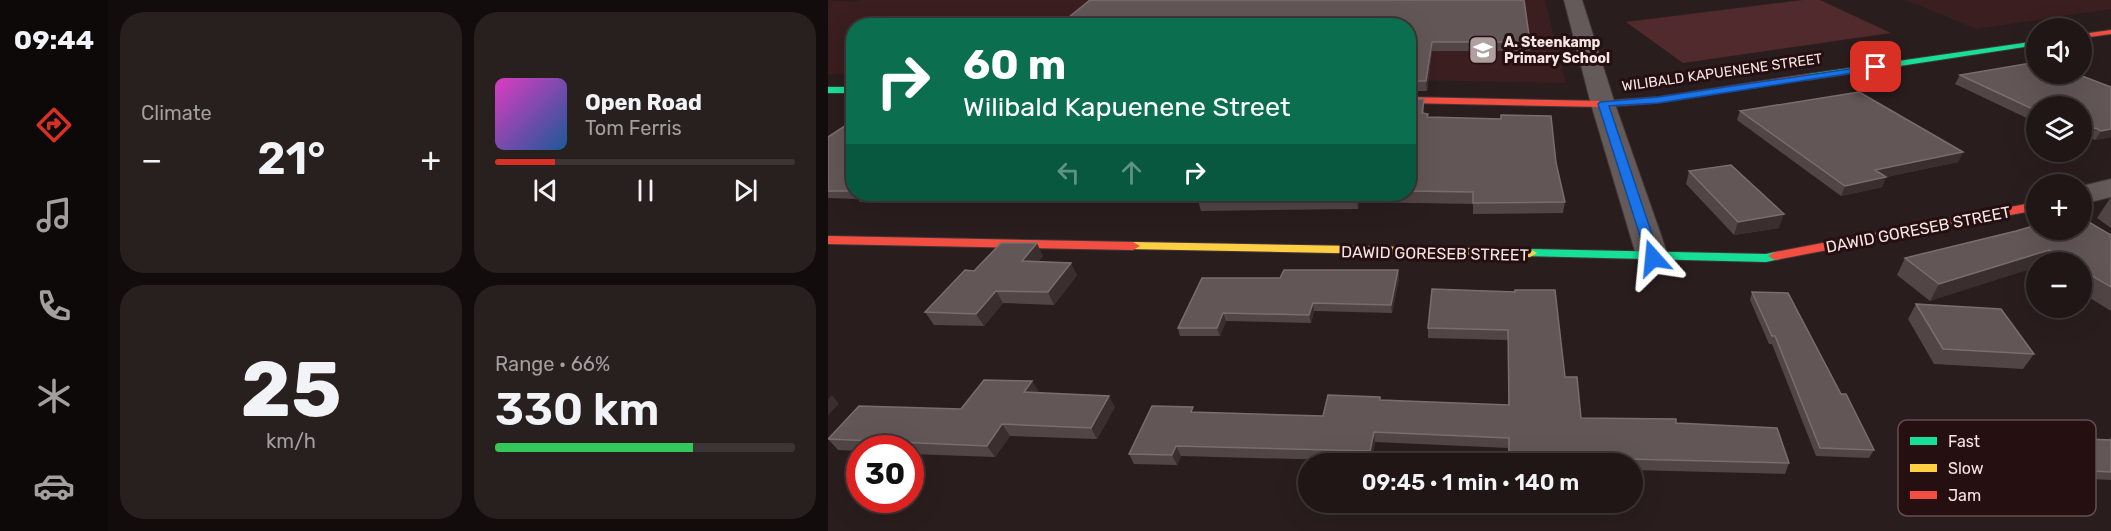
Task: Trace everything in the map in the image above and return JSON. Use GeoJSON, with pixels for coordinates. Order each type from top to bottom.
{"type":"FeatureCollection","features":[{"type":"Feature","properties":{"kind":"street"},"geometry":{"type":"LineString","coordinates":[[1573,0],[1603,104],[1653,258]]}},
{"type":"Feature","properties":{"kind":"street"},"geometry":{"type":"LineString","coordinates":[[2092,35],[2111,32]]}},
{"type":"Feature","properties":{"kind":"street","name":"WILIBALD KAPUENENE STREET"},"geometry":{"type":"LineString","coordinates":[[1416,100],[1603,104],[1658,100],[2026,45]]}},
{"type":"Feature","properties":{"kind":"street"},"geometry":{"type":"LineString","coordinates":[[828,90],[846,90]]}},
{"type":"Feature","properties":{"kind":"street"},"geometry":{"type":"LineString","coordinates":[[2092,193],[2111,188]]}},
{"type":"Feature","properties":{"kind":"street","name":"DAWID GORESEB STREET"},"geometry":{"type":"LineString","coordinates":[[828,240],[1653,258],[1766,258],[2026,208]]}},
{"type":"Feature","properties":{"kind":"shaded area","name":"A. Steenkamp Primary School"},"geometry":{"type":"Polygon","coordinates":[[[828,0],[855,2],[861,0],[1545,0],[1566,83],[1416,80],[1416,18],[846,18],[846,74],[828,74],[828,0]]]}},
{"type":"Feature","properties":{"kind":"shaded area"},"geometry":{"type":"Polygon","coordinates":[[[1803,0],[1820,0],[1891,33],[1683,63],[1626,22],[1803,0]]]}},
{"type":"Feature","properties":{"kind":"shaded area"},"geometry":{"type":"Polygon","coordinates":[[[1906,0],[2111,0],[2111,9],[2050,18],[2026,18],[2026,22],[1976,29],[1906,0]]]}},
{"type":"Feature","properties":{"kind":"building"},"geometry":{"type":"Polygon","coordinates":[[[1090,0],[1524,0],[1530,42],[1432,42],[1426,81],[1416,81],[1416,18],[1068,18],[1090,0]]]}},
{"type":"Feature","properties":{"kind":"building"},"geometry":{"type":"Polygon","coordinates":[[[2026,64],[2026,84],[2092,84],[2092,80],[2111,87],[2111,129],[2101,131],[2096,128],[2092,129],[2092,96],[2026,96],[2026,106],[1960,75],[2026,64]]]}},
{"type":"Feature","properties":{"kind":"building"},"geometry":{"type":"Polygon","coordinates":[[[1859,92],[1963,152],[1875,170],[1886,177],[1845,186],[1740,111],[1859,92]]]}},
{"type":"Feature","properties":{"kind":"building"},"geometry":{"type":"Polygon","coordinates":[[[1416,99],[1424,99],[1422,113],[1428,114],[1427,117],[1501,119],[1501,115],[1551,116],[1556,163],[1565,202],[1473,203],[1473,192],[1416,191],[1416,99]]]}},
{"type":"Feature","properties":{"kind":"building"},"geometry":{"type":"Polygon","coordinates":[[[846,125],[846,191],[828,191],[828,137],[846,125]]]}},
{"type":"Feature","properties":{"kind":"building"},"geometry":{"type":"Polygon","coordinates":[[[1731,165],[1784,214],[1738,222],[1689,171],[1731,165]]]}},
{"type":"Feature","properties":{"kind":"building"},"geometry":{"type":"Polygon","coordinates":[[[2092,224],[2111,235],[2111,287],[2092,276],[2092,252],[2052,252],[2049,250],[2026,252],[2026,257],[1939,284],[1905,258],[2026,228],[2026,240],[2092,240],[2092,224]]]}},
{"type":"Feature","properties":{"kind":"building"},"geometry":{"type":"Polygon","coordinates":[[[1001,243],[1037,243],[1022,261],[1071,263],[1048,292],[996,291],[976,314],[925,312],[965,270],[974,271],[1001,243]]]}},
{"type":"Feature","properties":{"kind":"building"},"geometry":{"type":"Polygon","coordinates":[[[1284,270],[1398,270],[1391,305],[1313,303],[1309,315],[1223,313],[1217,328],[1178,328],[1202,278],[1280,278],[1284,270]]]}},
{"type":"Feature","properties":{"kind":"building"},"geometry":{"type":"Polygon","coordinates":[[[1432,289],[1515,292],[1515,290],[1555,290],[1565,377],[1577,377],[1581,418],[1676,419],[1676,423],[1777,428],[1789,463],[1643,459],[1643,453],[1509,453],[1509,438],[1374,432],[1370,451],[1176,446],[1172,455],[1129,454],[1152,406],[1193,407],[1191,412],[1323,416],[1328,395],[1380,397],[1380,400],[1509,405],[1508,330],[1428,328],[1432,289]]]}},
{"type":"Feature","properties":{"kind":"building"},"geometry":{"type":"Polygon","coordinates":[[[1752,292],[1788,293],[1841,394],[1846,394],[1874,450],[1820,448],[1775,336],[1772,336],[1752,292]]]}},
{"type":"Feature","properties":{"kind":"building"},"geometry":{"type":"Polygon","coordinates":[[[1916,304],[2001,309],[2034,354],[1943,349],[1916,304]]]}},
{"type":"Feature","properties":{"kind":"building"},"geometry":{"type":"Polygon","coordinates":[[[984,380],[1032,381],[1024,392],[1109,396],[1091,428],[1002,424],[987,446],[924,443],[924,435],[846,435],[846,440],[828,439],[859,406],[961,409],[984,380]]]}},
{"type":"Feature","properties":{"kind":"building"},"geometry":{"type":"Polygon","coordinates":[[[2096,439],[2111,440],[2111,472],[2096,471],[2096,439]]]}},
{"type":"Feature","properties":{"kind":"traffic: fast"},"geometry":{"type":"LineString","coordinates":[[1808,77],[2026,45]]}},
{"type":"Feature","properties":{"kind":"traffic: fast"},"geometry":{"type":"LineString","coordinates":[[828,90],[846,90]]}},
{"type":"Feature","properties":{"kind":"traffic: fast"},"geometry":{"type":"LineString","coordinates":[[1530,253],[1766,258],[1775,256]]}},
{"type":"Feature","properties":{"kind":"traffic: slow"},"geometry":{"type":"LineString","coordinates":[[1133,246],[1530,253]]}},
{"type":"Feature","properties":{"kind":"traffic: jam"},"geometry":{"type":"LineString","coordinates":[[2092,35],[2111,32]]}},
{"type":"Feature","properties":{"kind":"traffic: jam"},"geometry":{"type":"LineString","coordinates":[[1416,100],[1603,104],[1658,100],[1808,77]]}},
{"type":"Feature","properties":{"kind":"traffic: jam"},"geometry":{"type":"LineString","coordinates":[[1775,256],[2026,208]]}},
{"type":"Feature","properties":{"kind":"traffic: jam"},"geometry":{"type":"LineString","coordinates":[[828,240],[1133,246]]}},
{"type":"Feature","properties":{"kind":"place","name":"A. Steenkamp Primary School"},"geometry":{"type":"Point","coordinates":[1483,50]}},
{"type":"Feature","properties":{"kind":"route"},"geometry":{"type":"LineString","coordinates":[[1653,258],[1603,104],[1658,100],[1876,67]]}}]}
